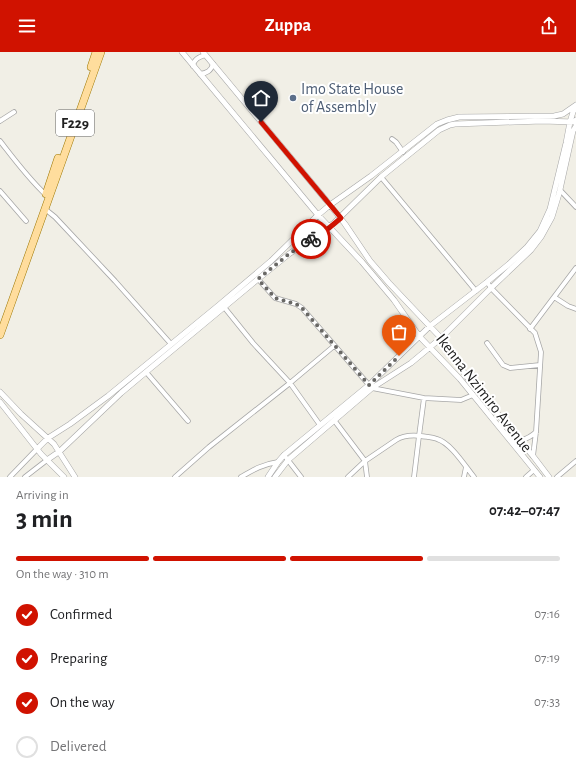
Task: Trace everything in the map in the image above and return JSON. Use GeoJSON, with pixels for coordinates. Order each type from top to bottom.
{"type":"FeatureCollection","features":[{"type":"Feature","properties":{"kind":"main road","name":"F229"},"geometry":{"type":"LineString","coordinates":[[0,322],[96,52]]}},
{"type":"Feature","properties":{"kind":"main road","name":"F229"},"geometry":{"type":"LineString","coordinates":[[0,335],[101,52]]}},
{"type":"Feature","properties":{"kind":"street","name":"Ikenna Nzimiro Avenue"},"geometry":{"type":"LineString","coordinates":[[182,52],[329,228],[380,283],[394,300],[419,336],[460,379],[540,477]]}},
{"type":"Feature","properties":{"kind":"street"},"geometry":{"type":"LineString","coordinates":[[193,66],[194,62],[204,53]]}},
{"type":"Feature","properties":{"kind":"street","name":"Ikenna Nzimiro Avenue"},"geometry":{"type":"LineString","coordinates":[[204,53],[341,218],[370,261],[441,338],[468,376],[549,477]]}},
{"type":"Feature","properties":{"kind":"street"},"geometry":{"type":"LineString","coordinates":[[200,74],[209,71],[213,64]]}},
{"type":"Feature","properties":{"kind":"street"},"geometry":{"type":"LineString","coordinates":[[241,477],[262,466],[278,462],[286,458],[334,420],[430,326],[488,282],[518,256],[540,231],[550,209],[570,122],[576,106]]}},
{"type":"Feature","properties":{"kind":"street"},"geometry":{"type":"LineString","coordinates":[[25,477],[60,451],[121,393],[258,279],[289,254],[329,228],[341,218],[381,177],[439,130],[447,120],[459,117],[554,116],[563,114],[576,106]]}},
{"type":"Feature","properties":{"kind":"street"},"geometry":{"type":"LineString","coordinates":[[0,121],[14,112]]}},
{"type":"Feature","properties":{"kind":"street"},"geometry":{"type":"LineString","coordinates":[[10,477],[48,438],[108,396],[271,261],[330,205],[403,152],[437,124],[450,125],[542,121],[574,122],[576,120]]}},
{"type":"Feature","properties":{"kind":"street"},"geometry":{"type":"LineString","coordinates":[[274,477],[286,458],[320,425],[370,386],[411,363],[430,348],[531,250],[541,237],[552,217],[560,190],[573,131],[576,126]]}},
{"type":"Feature","properties":{"kind":"street"},"geometry":{"type":"LineString","coordinates":[[392,139],[403,152]]}},
{"type":"Feature","properties":{"kind":"street"},"geometry":{"type":"LineString","coordinates":[[0,141],[23,171],[46,194]]}},
{"type":"Feature","properties":{"kind":"street"},"geometry":{"type":"LineString","coordinates":[[381,177],[476,291]]}},
{"type":"Feature","properties":{"kind":"street"},"geometry":{"type":"LineString","coordinates":[[560,190],[576,207]]}},
{"type":"Feature","properties":{"kind":"street"},"geometry":{"type":"LineString","coordinates":[[0,191],[26,221]]}},
{"type":"Feature","properties":{"kind":"street"},"geometry":{"type":"LineString","coordinates":[[45,209],[55,217],[171,344]]}},
{"type":"Feature","properties":{"kind":"street"},"geometry":{"type":"LineString","coordinates":[[530,329],[576,268]]}},
{"type":"Feature","properties":{"kind":"street"},"geometry":{"type":"LineString","coordinates":[[258,279],[275,298],[296,304],[302,308],[370,386],[424,398],[460,400],[473,395]]}},
{"type":"Feature","properties":{"kind":"street"},"geometry":{"type":"LineString","coordinates":[[488,282],[491,288],[534,333],[541,352],[533,456]]}},
{"type":"Feature","properties":{"kind":"street"},"geometry":{"type":"LineString","coordinates":[[554,297],[576,309]]}},
{"type":"Feature","properties":{"kind":"street"},"geometry":{"type":"LineString","coordinates":[[224,307],[253,343],[290,383],[320,425]]}},
{"type":"Feature","properties":{"kind":"street"},"geometry":{"type":"LineString","coordinates":[[488,343],[503,365],[510,368],[540,365]]}},
{"type":"Feature","properties":{"kind":"street"},"geometry":{"type":"LineString","coordinates":[[175,477],[208,447],[290,383],[334,346]]}},
{"type":"Feature","properties":{"kind":"street"},"geometry":{"type":"LineString","coordinates":[[146,372],[188,421]]}},
{"type":"Feature","properties":{"kind":"street"},"geometry":{"type":"LineString","coordinates":[[0,392],[21,414],[54,444],[60,451],[75,477]]}},
{"type":"Feature","properties":{"kind":"street"},"geometry":{"type":"LineString","coordinates":[[414,477],[424,398]]}},
{"type":"Feature","properties":{"kind":"street"},"geometry":{"type":"LineString","coordinates":[[0,402],[47,460],[64,477]]}},
{"type":"Feature","properties":{"kind":"street"},"geometry":{"type":"LineString","coordinates":[[334,420],[365,461],[366,477]]}},
{"type":"Feature","properties":{"kind":"street"},"geometry":{"type":"LineString","coordinates":[[520,440],[530,437],[536,432]]}},
{"type":"Feature","properties":{"kind":"street"},"geometry":{"type":"LineString","coordinates":[[348,477],[365,461],[401,437],[407,436],[436,438],[444,442],[474,477]]}},
{"type":"Feature","properties":{"kind":"street"},"geometry":{"type":"LineString","coordinates":[[286,458],[300,477]]}},
{"type":"Feature","properties":{"kind":"street"},"geometry":{"type":"LineString","coordinates":[[557,477],[576,461]]}},
{"type":"Feature","properties":{"kind":"street"},"geometry":{"type":"LineString","coordinates":[[268,477],[278,462]]}},
{"type":"Feature","properties":{"kind":"street"},"geometry":{"type":"LineString","coordinates":[[464,477],[466,467]]}},
{"type":"Feature","properties":{"kind":"street"},"geometry":{"type":"LineString","coordinates":[[526,477],[534,470]]}},
{"type":"Feature","properties":{"kind":"way so far"},"geometry":{"type":"LineString","coordinates":[[311,239],[289,254],[258,279],[275,298],[289,301],[302,308],[369,385],[399,356]]}},
{"type":"Feature","properties":{"kind":"place","name":"Imo State House of Assembly"},"geometry":{"type":"Point","coordinates":[293,98]}},
{"type":"Feature","properties":{"kind":"route"},"geometry":{"type":"LineString","coordinates":[[261,122],[341,218],[329,228],[311,239]]}}]}
